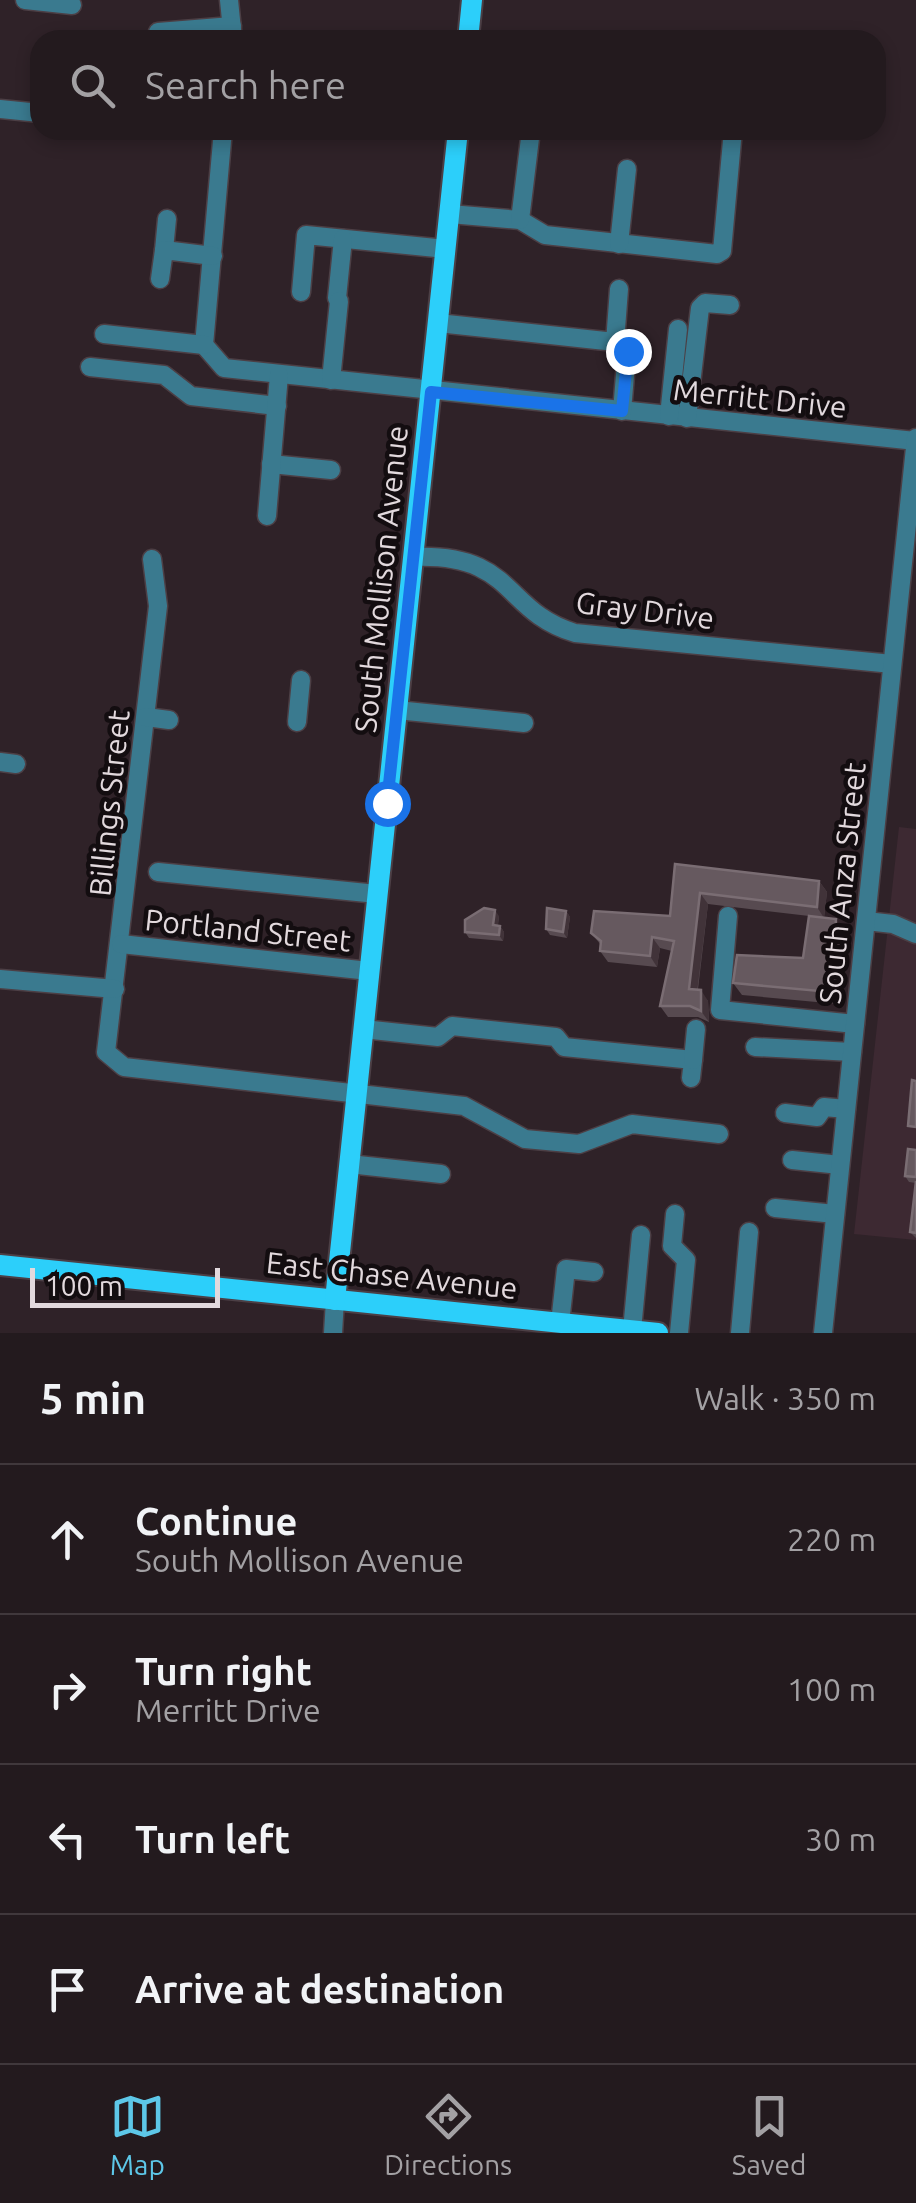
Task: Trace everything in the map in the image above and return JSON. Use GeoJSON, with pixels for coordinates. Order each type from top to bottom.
{"type":"FeatureCollection","features":[{"type":"Feature","properties":{"kind":"main road"},"geometry":{"type":"LineString","coordinates":[[469,30],[472,0]]}},
{"type":"Feature","properties":{"kind":"main road","name":"South Mollison Avenue"},"geometry":{"type":"LineString","coordinates":[[335,1300],[457,140]]}},
{"type":"Feature","properties":{"kind":"main road","name":"East Chase Avenue"},"geometry":{"type":"LineString","coordinates":[[0,1265],[570,1327],[658,1333]]}},
{"type":"Feature","properties":{"kind":"street"},"geometry":{"type":"LineString","coordinates":[[26,0],[72,5]]}},
{"type":"Feature","properties":{"kind":"street"},"geometry":{"type":"LineString","coordinates":[[230,0],[232,30]]}},
{"type":"Feature","properties":{"kind":"street"},"geometry":{"type":"LineString","coordinates":[[0,109],[30,112]]}},
{"type":"Feature","properties":{"kind":"street"},"geometry":{"type":"LineString","coordinates":[[104,334],[205,339],[222,140]]}},
{"type":"Feature","properties":{"kind":"street"},"geometry":{"type":"LineString","coordinates":[[520,220],[530,140]]}},
{"type":"Feature","properties":{"kind":"street"},"geometry":{"type":"LineString","coordinates":[[450,214],[520,220],[545,235],[712,255],[722,251],[732,140]]}},
{"type":"Feature","properties":{"kind":"street"},"geometry":{"type":"LineString","coordinates":[[620,244],[627,169]]}},
{"type":"Feature","properties":{"kind":"street"},"geometry":{"type":"LineString","coordinates":[[160,279],[168,219]]}},
{"type":"Feature","properties":{"kind":"street"},"geometry":{"type":"LineString","coordinates":[[300,292],[306,235],[446,249]]}},
{"type":"Feature","properties":{"kind":"street"},"geometry":{"type":"LineString","coordinates":[[331,380],[343,238]]}},
{"type":"Feature","properties":{"kind":"street"},"geometry":{"type":"LineString","coordinates":[[164,250],[213,256]]}},
{"type":"Feature","properties":{"kind":"street"},"geometry":{"type":"LineString","coordinates":[[615,342],[619,290]]}},
{"type":"Feature","properties":{"kind":"street"},"geometry":{"type":"LineString","coordinates":[[678,417],[696,318],[705,303],[730,305]]}},
{"type":"Feature","properties":{"kind":"street"},"geometry":{"type":"LineString","coordinates":[[438,323],[615,342],[628,351],[622,411]]}},
{"type":"Feature","properties":{"kind":"street"},"geometry":{"type":"LineString","coordinates":[[678,329],[678,417]]}},
{"type":"Feature","properties":{"kind":"street","name":"Merritt Drive"},"geometry":{"type":"LineString","coordinates":[[205,339],[224,368],[916,440]]}},
{"type":"Feature","properties":{"kind":"street"},"geometry":{"type":"LineString","coordinates":[[90,367],[164,376],[191,396],[277,406]]}},
{"type":"Feature","properties":{"kind":"street"},"geometry":{"type":"LineString","coordinates":[[266,516],[280,374]]}},
{"type":"Feature","properties":{"kind":"street","name":"South Anza Street"},"geometry":{"type":"LineString","coordinates":[[823,1333],[916,440]]}},
{"type":"Feature","properties":{"kind":"street"},"geometry":{"type":"LineString","coordinates":[[271,464],[331,470]]}},
{"type":"Feature","properties":{"kind":"street","name":"Gray Drive"},"geometry":{"type":"LineString","coordinates":[[414,557],[444,556],[478,565],[509,585],[539,616],[575,632],[892,664]]}},
{"type":"Feature","properties":{"kind":"street","name":"Billings Street"},"geometry":{"type":"LineString","coordinates":[[152,559],[158,606],[122,944],[106,1052],[124,1067],[356,1090]]}},
{"type":"Feature","properties":{"kind":"street"},"geometry":{"type":"LineString","coordinates":[[296,722],[301,680]]}},
{"type":"Feature","properties":{"kind":"street"},"geometry":{"type":"LineString","coordinates":[[397,710],[524,723]]}},
{"type":"Feature","properties":{"kind":"street"},"geometry":{"type":"LineString","coordinates":[[146,717],[168,720]]}},
{"type":"Feature","properties":{"kind":"street"},"geometry":{"type":"LineString","coordinates":[[158,872],[377,894]]}},
{"type":"Feature","properties":{"kind":"street"},"geometry":{"type":"LineString","coordinates":[[728,916],[720,1010],[855,1024]]}},
{"type":"Feature","properties":{"kind":"street"},"geometry":{"type":"LineString","coordinates":[[866,921],[893,924],[916,934]]}},
{"type":"Feature","properties":{"kind":"street","name":"Portland Street"},"geometry":{"type":"LineString","coordinates":[[122,944],[369,971]]}},
{"type":"Feature","properties":{"kind":"street"},"geometry":{"type":"LineString","coordinates":[[0,979],[115,989]]}},
{"type":"Feature","properties":{"kind":"street"},"geometry":{"type":"LineString","coordinates":[[363,1029],[438,1037],[452,1026],[556,1037],[564,1047],[692,1069],[696,1029]]}},
{"type":"Feature","properties":{"kind":"street"},"geometry":{"type":"LineString","coordinates":[[755,1047],[852,1052]]}},
{"type":"Feature","properties":{"kind":"street"},"geometry":{"type":"LineString","coordinates":[[356,1090],[374,1098],[464,1106],[525,1139],[579,1144],[632,1124],[719,1134]]}},
{"type":"Feature","properties":{"kind":"street"},"geometry":{"type":"LineString","coordinates":[[785,1113],[817,1118],[824,1107],[846,1109]]}},
{"type":"Feature","properties":{"kind":"street"},"geometry":{"type":"LineString","coordinates":[[792,1160],[840,1165]]}},
{"type":"Feature","properties":{"kind":"street"},"geometry":{"type":"LineString","coordinates":[[349,1164],[441,1174]]}},
{"type":"Feature","properties":{"kind":"street"},"geometry":{"type":"LineString","coordinates":[[775,1208],[835,1214]]}},
{"type":"Feature","properties":{"kind":"street"},"geometry":{"type":"LineString","coordinates":[[675,1214],[672,1246],[686,1260],[679,1333]]}},
{"type":"Feature","properties":{"kind":"street"},"geometry":{"type":"LineString","coordinates":[[740,1333],[749,1232]]}},
{"type":"Feature","properties":{"kind":"street"},"geometry":{"type":"LineString","coordinates":[[632,1330],[641,1235]]}},
{"type":"Feature","properties":{"kind":"street"},"geometry":{"type":"LineString","coordinates":[[570,1327],[566,1269],[594,1272]]}},
{"type":"Feature","properties":{"kind":"street","name":"South Mollison Avenue"},"geometry":{"type":"LineString","coordinates":[[333,1333],[335,1300]]}},
{"type":"Feature","properties":{"kind":"shaded area"},"geometry":{"type":"Polygon","coordinates":[[[899,827],[916,829],[916,1240],[854,1234],[899,827]]]}},
{"type":"Feature","properties":{"kind":"building"},"geometry":{"type":"Polygon","coordinates":[[[675,864],[819,881],[817,907],[700,893],[689,989],[701,990],[701,1011],[690,1006],[660,1006],[674,941],[652,937],[650,956],[600,951],[601,941],[591,933],[594,911],[670,916],[675,864]]]}},
{"type":"Feature","properties":{"kind":"building"},"geometry":{"type":"Polygon","coordinates":[[[484,908],[495,910],[493,925],[500,926],[499,935],[465,932],[465,920],[484,908]]]}},
{"type":"Feature","properties":{"kind":"building"},"geometry":{"type":"Polygon","coordinates":[[[547,908],[566,911],[563,932],[546,929],[547,908]]]}},
{"type":"Feature","properties":{"kind":"building"},"geometry":{"type":"Polygon","coordinates":[[[809,916],[836,919],[830,992],[733,983],[737,955],[803,958],[809,916]]]}},
{"type":"Feature","properties":{"kind":"building"},"geometry":{"type":"Polygon","coordinates":[[[912,1080],[916,1081],[916,1127],[908,1126],[912,1080]]]}},
{"type":"Feature","properties":{"kind":"building"},"geometry":{"type":"Polygon","coordinates":[[[908,1149],[916,1150],[916,1177],[905,1176],[908,1149]]]}},
{"type":"Feature","properties":{"kind":"building"},"geometry":{"type":"Polygon","coordinates":[[[916,1181],[916,1233],[910,1232],[916,1181]]]}},
{"type":"Feature","properties":{"kind":"route"},"geometry":{"type":"LineString","coordinates":[[387,803],[431,392],[622,411],[628,351]]}}]}
